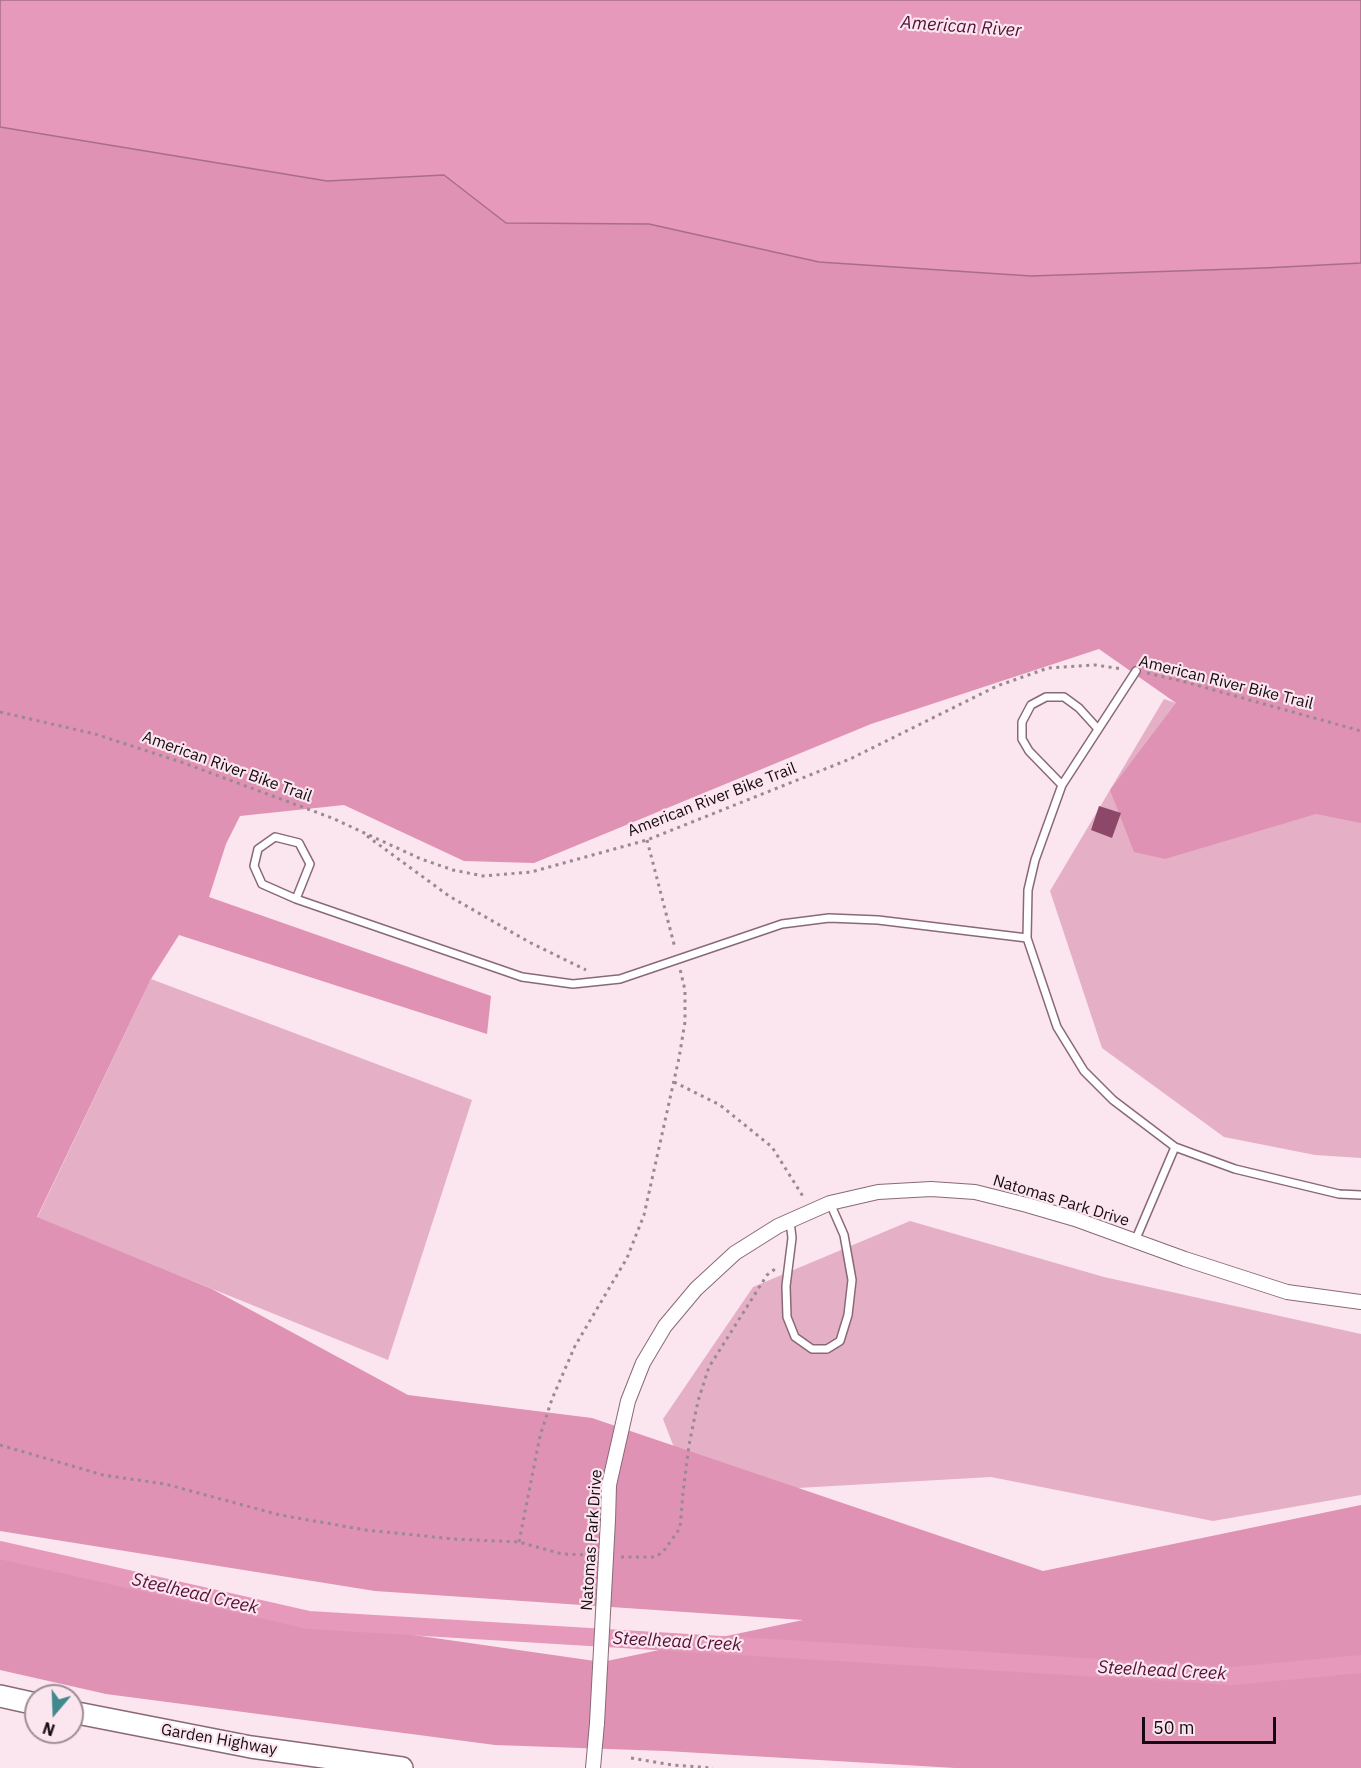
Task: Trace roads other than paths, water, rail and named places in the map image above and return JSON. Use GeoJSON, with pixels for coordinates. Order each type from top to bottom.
{"type":"FeatureCollection","features":[{"type":"Feature","properties":{"kind":"main road"},"geometry":{"type":"LineString","coordinates":[[0,1696],[24,1701]]}},
{"type":"Feature","properties":{"kind":"main road","name":"Garden Highway"},"geometry":{"type":"LineString","coordinates":[[84,1714],[251,1747],[402,1768]]}},
{"type":"Feature","properties":{"kind":"street","name":"Natomas Park Drive"},"geometry":{"type":"LineString","coordinates":[[592,1768],[597,1723],[609,1485],[628,1401],[643,1363],[665,1326],[696,1289],[735,1253],[790,1221],[830,1203],[878,1192],[931,1189],[975,1192],[1075,1219],[1185,1259],[1287,1292],[1361,1302]]}},
{"type":"Feature","properties":{"kind":"lane"},"geometry":{"type":"LineString","coordinates":[[1136,671],[1062,784],[1035,860],[1028,890],[1027,938],[1057,1027],[1084,1071],[1113,1101],[1175,1147],[1235,1169],[1339,1194],[1361,1195]]}},
{"type":"Feature","properties":{"kind":"lane"},"geometry":{"type":"LineString","coordinates":[[1062,784],[1029,751],[1022,739],[1022,722],[1031,705],[1046,697],[1064,697],[1079,708],[1098,729]]}},
{"type":"Feature","properties":{"kind":"lane"},"geometry":{"type":"LineString","coordinates":[[296,899],[310,864],[299,843],[275,837],[258,849],[254,866],[262,884],[296,899],[522,977],[573,984],[620,979],[782,924],[829,918],[878,920],[1027,938]]}},
{"type":"Feature","properties":{"kind":"lane"},"geometry":{"type":"LineString","coordinates":[[1135,1240],[1175,1147]]}},
{"type":"Feature","properties":{"kind":"lane"},"geometry":{"type":"LineString","coordinates":[[790,1221],[792,1238],[786,1286],[787,1317],[795,1337],[812,1349],[827,1349],[840,1341],[848,1315],[852,1280],[844,1235],[830,1203]]}},
{"type":"Feature","properties":{"kind":"water","name":"American River"},"geometry":{"type":"Polygon","coordinates":[[[0,0],[1361,0],[1361,263],[1031,276],[819,262],[649,224],[506,223],[444,175],[327,181],[0,127],[0,0]]]}},
{"type":"Feature","properties":{"kind":"waterway","name":"Steelhead Creek"},"geometry":{"type":"LineString","coordinates":[[0,1550],[309,1620],[1233,1676],[1361,1664]]}}]}
